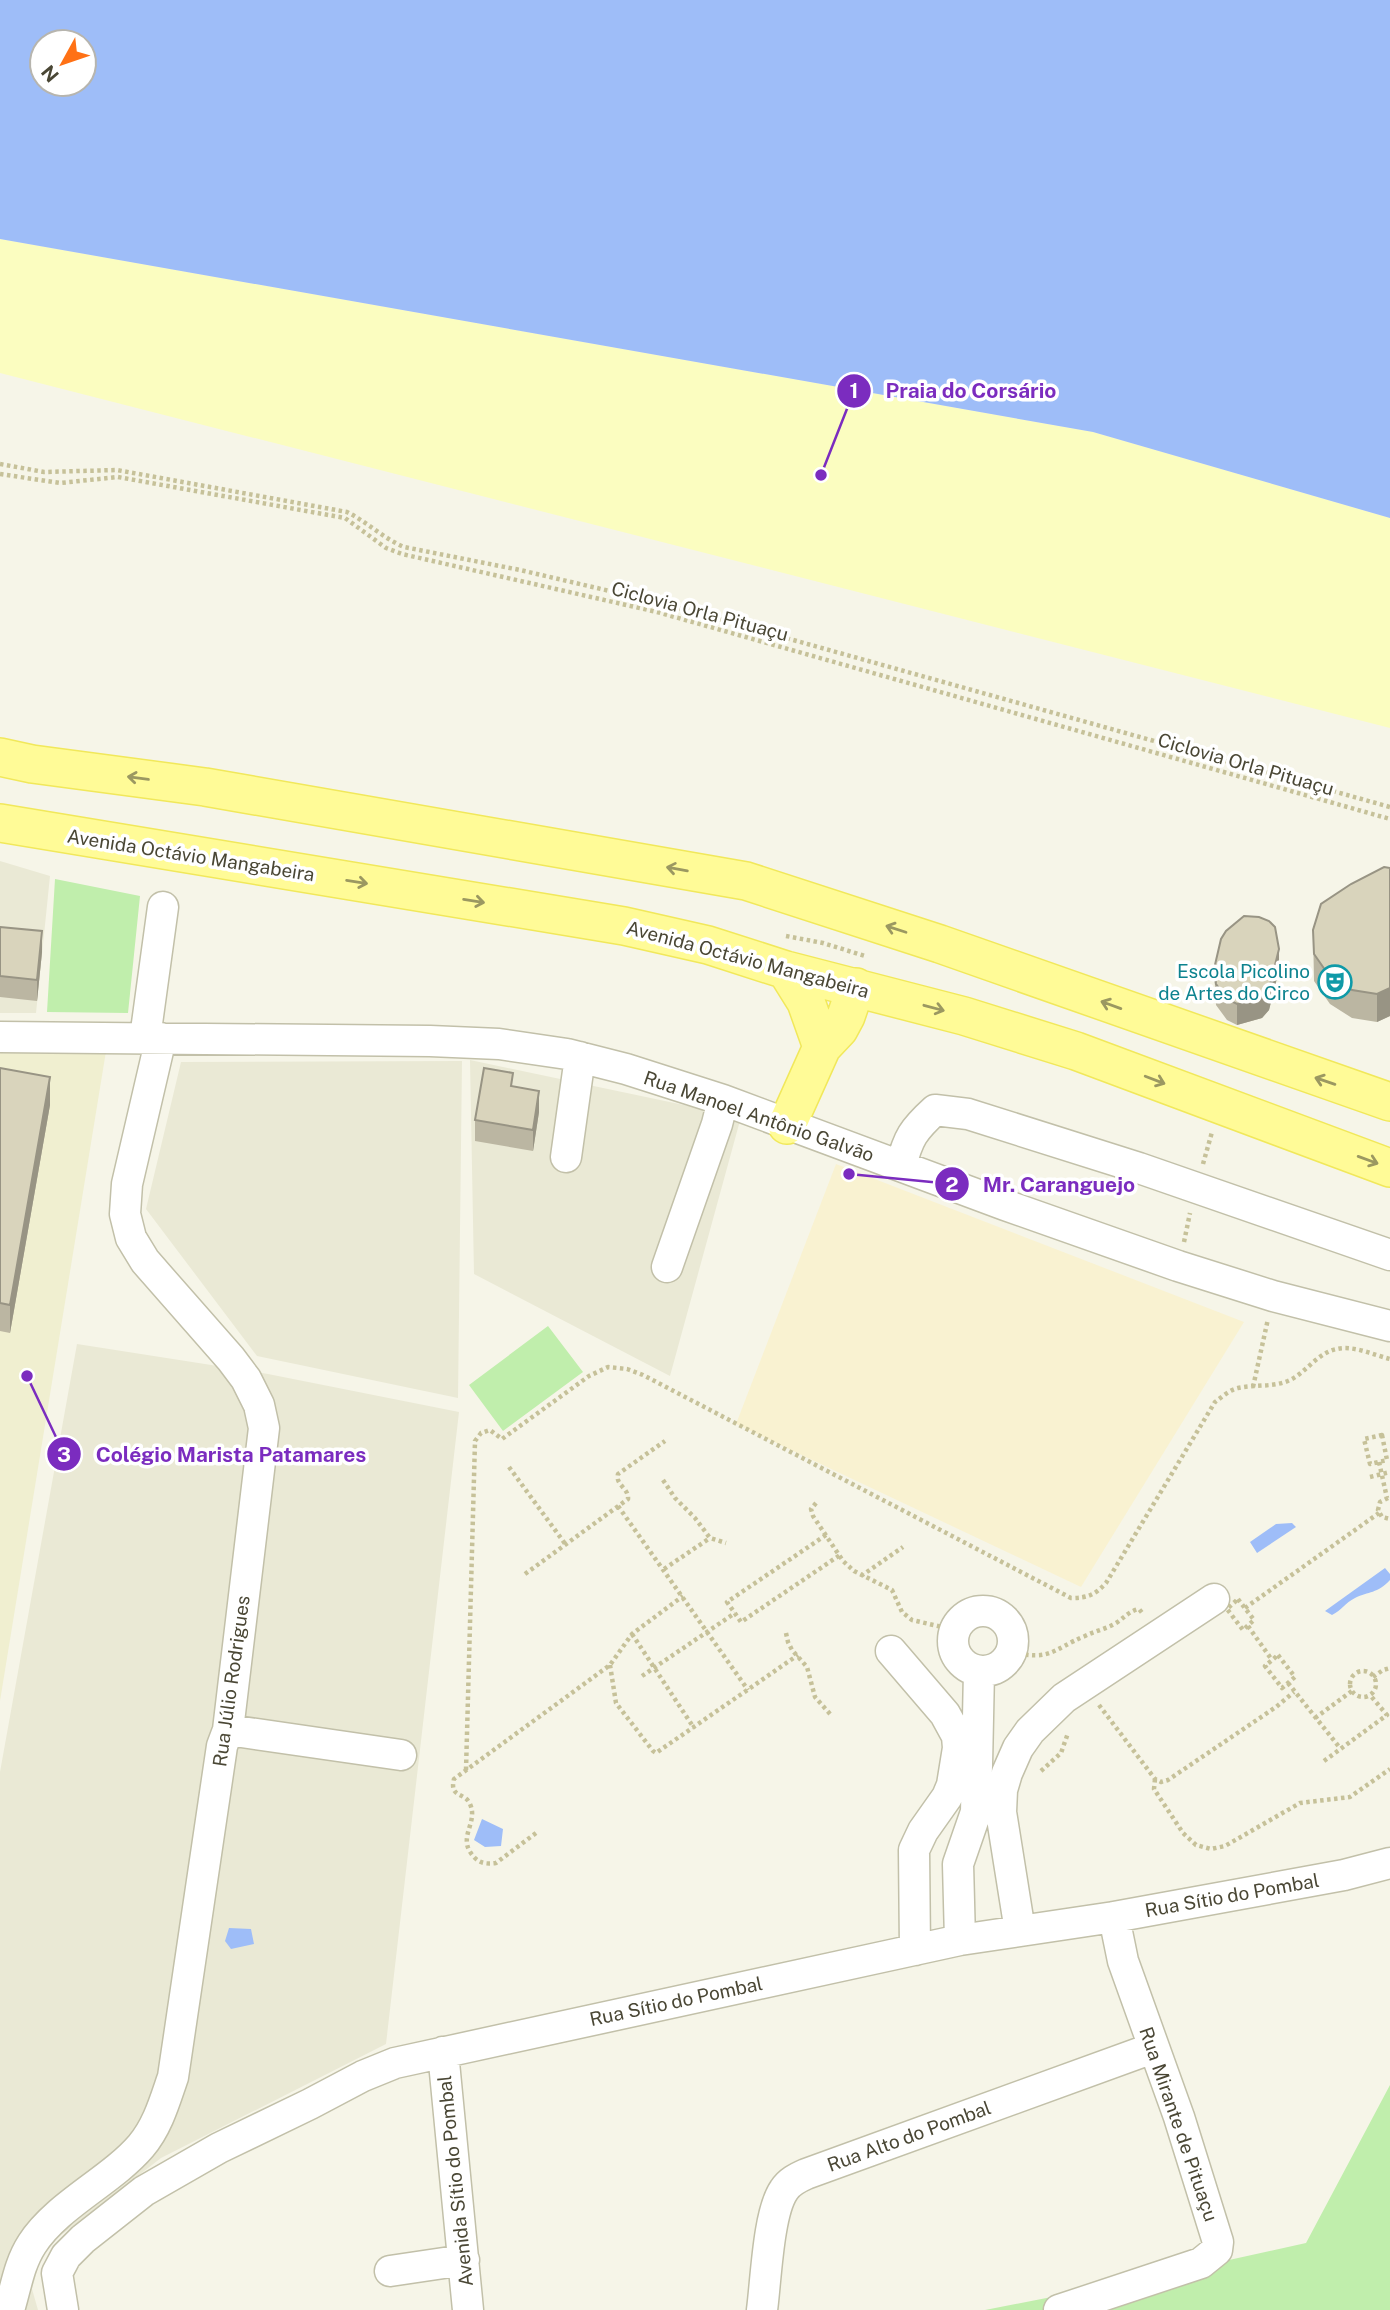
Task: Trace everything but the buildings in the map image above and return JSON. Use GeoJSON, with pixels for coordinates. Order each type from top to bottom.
{"type":"FeatureCollection","features":[{"type":"Feature","properties":{"kind":"main road"},"geometry":{"type":"LineString","coordinates":[[0,757],[32,764],[205,788],[746,881],[940,944],[1390,1102]]}},
{"type":"Feature","properties":{"kind":"main road","name":"Avenida Octávio Mangabeira"},"geometry":{"type":"LineString","coordinates":[[0,823],[624,926],[708,945],[786,970],[964,1016],[1076,1051],[1390,1168]]}},
{"type":"Feature","properties":{"kind":"main road"},"geometry":{"type":"LineString","coordinates":[[786,970],[806,1002],[822,1047]]}},
{"type":"Feature","properties":{"kind":"main road"},"geometry":{"type":"LineString","coordinates":[[788,1125],[822,1047],[839,1029],[856,987]]}},
{"type":"Feature","properties":{"kind":"street"},"geometry":{"type":"LineString","coordinates":[[153,1038],[163,907]]}},
{"type":"Feature","properties":{"kind":"street","name":"Rua Manoel Antônio Galvão"},"geometry":{"type":"LineString","coordinates":[[0,1037],[430,1041],[499,1044],[580,1057],[723,1100],[1017,1210],[1273,1296],[1390,1326]]}},
{"type":"Feature","properties":{"kind":"street","name":"Rua Júlio Rodrigues"},"geometry":{"type":"LineString","coordinates":[[9,2310],[20,2265],[34,2242],[54,2220],[142,2145],[159,2116],[173,2077],[222,1746],[228,1730],[264,1427],[259,1405],[246,1380],[145,1261],[131,1238],[125,1213],[127,1184],[153,1038]]}},
{"type":"Feature","properties":{"kind":"street"},"geometry":{"type":"LineString","coordinates":[[566,1157],[580,1057]]}},
{"type":"Feature","properties":{"kind":"street"},"geometry":{"type":"LineString","coordinates":[[667,1267],[723,1100]]}},
{"type":"Feature","properties":{"kind":"street"},"geometry":{"type":"LineString","coordinates":[[901,1166],[916,1127],[935,1110],[968,1114],[1139,1168],[1390,1255]]}},
{"type":"Feature","properties":{"kind":"street"},"geometry":{"type":"LineString","coordinates":[[1020,1931],[1001,1812],[1002,1790],[1018,1748],[1030,1731],[1065,1698],[1159,1636],[1226,1603]]}},
{"type":"Feature","properties":{"kind":"street"},"geometry":{"type":"LineString","coordinates":[[987,1611],[1000,1616],[1009,1626],[1013,1638],[1011,1652],[1004,1663],[992,1670],[979,1671],[966,1666],[957,1656],[953,1643],[955,1630],[962,1619],[974,1612],[987,1611]]}},
{"type":"Feature","properties":{"kind":"street"},"geometry":{"type":"LineString","coordinates":[[891,1651],[945,1714],[957,1736],[958,1748],[952,1785],[947,1797],[923,1831],[914,1850],[915,1950]]}},
{"type":"Feature","properties":{"kind":"street"},"geometry":{"type":"LineString","coordinates":[[960,1940],[958,1864],[976,1812],[979,1671]]}},
{"type":"Feature","properties":{"kind":"street"},"geometry":{"type":"LineString","coordinates":[[228,1730],[401,1755]]}},
{"type":"Feature","properties":{"kind":"street","name":"Rua Sítio do Pombal"},"geometry":{"type":"LineString","coordinates":[[63,2310],[57,2273],[66,2256],[83,2239],[144,2191],[219,2148],[363,2076],[395,2063],[960,1940],[1114,1917],[1344,1875],[1390,1863]]}},
{"type":"Feature","properties":{"kind":"street","name":"Rua Mirante de Pituaçu"},"geometry":{"type":"LineString","coordinates":[[1059,2310],[1201,2263],[1217,2250],[1218,2242],[1212,2220],[1179,2117],[1123,1961],[1114,1917]]}},
{"type":"Feature","properties":{"kind":"street","name":"Rua Alto do Pombal"},"geometry":{"type":"LineString","coordinates":[[762,2310],[772,2225],[783,2191],[792,2181],[818,2169],[1153,2048]]}},
{"type":"Feature","properties":{"kind":"street","name":"Avenida Sítio do Pombal"},"geometry":{"type":"LineString","coordinates":[[443,2052],[468,2310]]}},
{"type":"Feature","properties":{"kind":"street"},"geometry":{"type":"LineString","coordinates":[[390,2271],[464,2260]]}},
{"type":"Feature","properties":{"kind":"path"},"geometry":{"type":"LineString","coordinates":[[0,464],[53,472],[117,470],[346,512],[404,547],[520,570],[661,603],[1390,807]]}},
{"type":"Feature","properties":{"kind":"path","name":"Ciclovia Orla Pituaçu"},"geometry":{"type":"LineString","coordinates":[[0,474],[61,483],[118,477],[345,518],[386,548],[402,554],[657,612],[1390,819]]}},
{"type":"Feature","properties":{"kind":"path"},"geometry":{"type":"LineString","coordinates":[[1253,1387],[1273,1296]]}},
{"type":"Feature","properties":{"kind":"path"},"geometry":{"type":"LineString","coordinates":[[466,1770],[475,1441],[481,1433],[490,1430],[502,1439],[589,1376],[608,1367],[627,1369],[643,1376],[1071,1598],[1085,1598],[1096,1593],[1105,1583],[1215,1402],[1236,1388],[1270,1385],[1292,1379],[1336,1349],[1347,1348],[1390,1359]]}},
{"type":"Feature","properties":{"kind":"path"},"geometry":{"type":"LineString","coordinates":[[1382,1435],[1387,1460],[1379,1462],[1370,1464],[1364,1439],[1382,1435]]}},
{"type":"Feature","properties":{"kind":"path"},"geometry":{"type":"LineString","coordinates":[[525,1574],[628,1499],[618,1482],[618,1474],[666,1441]]}},
{"type":"Feature","properties":{"kind":"path"},"geometry":{"type":"LineString","coordinates":[[1245,1608],[1379,1513],[1380,1502],[1389,1498],[1379,1462]]}},
{"type":"Feature","properties":{"kind":"path"},"geometry":{"type":"LineString","coordinates":[[509,1466],[566,1545]]}},
{"type":"Feature","properties":{"kind":"path"},"geometry":{"type":"LineString","coordinates":[[1370,1477],[1390,1472]]}},
{"type":"Feature","properties":{"kind":"path"},"geometry":{"type":"LineString","coordinates":[[663,1480],[710,1538],[726,1543]]}},
{"type":"Feature","properties":{"kind":"path"},"geometry":{"type":"LineString","coordinates":[[816,1503],[811,1509],[812,1514],[840,1555],[861,1576],[880,1582],[892,1590],[902,1612],[912,1620],[955,1630]]}},
{"type":"Feature","properties":{"kind":"path"},"geometry":{"type":"LineString","coordinates":[[618,1506],[748,1690]]}},
{"type":"Feature","properties":{"kind":"path"},"geometry":{"type":"LineString","coordinates":[[1379,1513],[1385,1519],[1390,1519]]}},
{"type":"Feature","properties":{"kind":"path"},"geometry":{"type":"LineString","coordinates":[[825,1535],[727,1602],[741,1622],[840,1555]]}},
{"type":"Feature","properties":{"kind":"path"},"geometry":{"type":"LineString","coordinates":[[664,1569],[710,1538]]}},
{"type":"Feature","properties":{"kind":"path"},"geometry":{"type":"LineString","coordinates":[[861,1576],[903,1548]]}},
{"type":"Feature","properties":{"kind":"path"},"geometry":{"type":"LineString","coordinates":[[536,1833],[496,1863],[479,1861],[466,1843],[472,1815],[471,1805],[456,1793],[453,1788],[454,1779],[610,1665],[632,1634],[683,1596]]}},
{"type":"Feature","properties":{"kind":"path"},"geometry":{"type":"LineString","coordinates":[[1226,1603],[1245,1608],[1254,1620],[1243,1630],[1226,1603]]}},
{"type":"Feature","properties":{"kind":"path"},"geometry":{"type":"LineString","coordinates":[[1011,1652],[1029,1656],[1049,1654],[1114,1624],[1132,1610],[1139,1609],[1159,1636]]}},
{"type":"Feature","properties":{"kind":"path"},"geometry":{"type":"LineString","coordinates":[[642,1676],[735,1613]]}},
{"type":"Feature","properties":{"kind":"path"},"geometry":{"type":"LineString","coordinates":[[1248,1626],[1272,1660]]}},
{"type":"Feature","properties":{"kind":"path"},"geometry":{"type":"LineString","coordinates":[[786,1633],[788,1642],[807,1667],[815,1697],[831,1715]]}},
{"type":"Feature","properties":{"kind":"path"},"geometry":{"type":"LineString","coordinates":[[632,1634],[694,1728]]}},
{"type":"Feature","properties":{"kind":"path"},"geometry":{"type":"LineString","coordinates":[[610,1665],[616,1703],[653,1751],[661,1751],[797,1655]]}},
{"type":"Feature","properties":{"kind":"path"},"geometry":{"type":"LineString","coordinates":[[1278,1655],[1295,1677],[1282,1688],[1265,1666],[1272,1660],[1278,1655]]}},
{"type":"Feature","properties":{"kind":"path"},"geometry":{"type":"LineString","coordinates":[[1373,1677],[1390,1668]]}},
{"type":"Feature","properties":{"kind":"path"},"geometry":{"type":"LineString","coordinates":[[1366,1671],[1373,1677],[1374,1690],[1370,1695],[1358,1696],[1352,1691],[1350,1679],[1354,1674],[1366,1671]]}},
{"type":"Feature","properties":{"kind":"path"},"geometry":{"type":"LineString","coordinates":[[1288,1683],[1340,1748]]}},
{"type":"Feature","properties":{"kind":"path"},"geometry":{"type":"LineString","coordinates":[[1315,1718],[1352,1691]]}},
{"type":"Feature","properties":{"kind":"path"},"geometry":{"type":"LineString","coordinates":[[1098,1704],[1154,1779],[1161,1782],[1168,1780],[1276,1707],[1294,1692]]}},
{"type":"Feature","properties":{"kind":"path"},"geometry":{"type":"LineString","coordinates":[[1324,1760],[1387,1715],[1370,1695]]}},
{"type":"Feature","properties":{"kind":"path"},"geometry":{"type":"LineString","coordinates":[[1154,1779],[1154,1789],[1183,1833],[1196,1845],[1210,1849],[1225,1846],[1300,1803],[1350,1797],[1390,1769]]}},
{"type":"Feature","properties":{"kind":"shaded area"},"geometry":{"type":"Polygon","coordinates":[[[0,861],[50,876],[36,1013],[0,1013],[0,861]]]}},
{"type":"Feature","properties":{"kind":"shaded area"},"geometry":{"type":"Polygon","coordinates":[[[55,879],[140,896],[128,1013],[47,1012],[55,879]]]}},
{"type":"Feature","properties":{"kind":"shaded area"},"geometry":{"type":"Polygon","coordinates":[[[107,1045],[0,1701],[0,1050],[107,1045]]]}},
{"type":"Feature","properties":{"kind":"shaded area"},"geometry":{"type":"Polygon","coordinates":[[[470,1060],[741,1117],[670,1376],[474,1274],[470,1060]]]}},
{"type":"Feature","properties":{"kind":"shaded area"},"geometry":{"type":"Polygon","coordinates":[[[462,1061],[458,1398],[257,1356],[146,1209],[181,1062],[462,1061]]]}},
{"type":"Feature","properties":{"kind":"shaded area"},"geometry":{"type":"Polygon","coordinates":[[[836,1164],[1244,1322],[1081,1587],[736,1424],[836,1164]]]}},
{"type":"Feature","properties":{"kind":"shaded area"},"geometry":{"type":"Polygon","coordinates":[[[548,1326],[583,1372],[503,1431],[469,1385],[548,1326]]]}},
{"type":"Feature","properties":{"kind":"shaded area"},"geometry":{"type":"Polygon","coordinates":[[[77,1344],[268,1374],[459,1412],[386,2044],[161,2158],[43,2249],[32,2289],[38,2310],[0,2310],[0,1772],[77,1344]]]}},
{"type":"Feature","properties":{"kind":"shaded area"},"geometry":{"type":"Polygon","coordinates":[[[1390,2085],[1390,2310],[985,2310],[1306,2243],[1390,2085]]]}},
{"type":"Feature","properties":{"kind":"sand"},"geometry":{"type":"Polygon","coordinates":[[[0,239],[1093,432],[1390,518],[1390,728],[0,373],[0,239]]]}},
{"type":"Feature","properties":{"kind":"water"},"geometry":{"type":"Polygon","coordinates":[[[0,0],[1390,0],[1390,518],[1093,432],[0,239],[0,0]]]}},
{"type":"Feature","properties":{"kind":"water"},"geometry":{"type":"Polygon","coordinates":[[[1292,1523],[1296,1527],[1257,1553],[1250,1542],[1276,1524],[1292,1523]]]}},
{"type":"Feature","properties":{"kind":"water"},"geometry":{"type":"Polygon","coordinates":[[[1385,1568],[1390,1574],[1390,1580],[1381,1588],[1355,1598],[1332,1615],[1325,1611],[1385,1568]]]}},
{"type":"Feature","properties":{"kind":"water"},"geometry":{"type":"Polygon","coordinates":[[[482,1819],[503,1829],[501,1846],[485,1847],[474,1840],[482,1819]]]}},
{"type":"Feature","properties":{"kind":"water"},"geometry":{"type":"Polygon","coordinates":[[[229,1928],[251,1929],[254,1944],[231,1949],[225,1941],[229,1928]]]}},
{"type":"Feature","properties":{"kind":"place","name":"Praia do Corsário"},"geometry":{"type":"Point","coordinates":[821,475]}},
{"type":"Feature","properties":{"kind":"place","name":"Escola Picolino de Artes do Circo"},"geometry":{"type":"Point","coordinates":[1335,982]}},
{"type":"Feature","properties":{"kind":"place","name":"Mr. Caranguejo"},"geometry":{"type":"Point","coordinates":[849,1174]}},
{"type":"Feature","properties":{"kind":"place","name":"Colégio Marista Patamares"},"geometry":{"type":"Point","coordinates":[27,1376]}}]}
